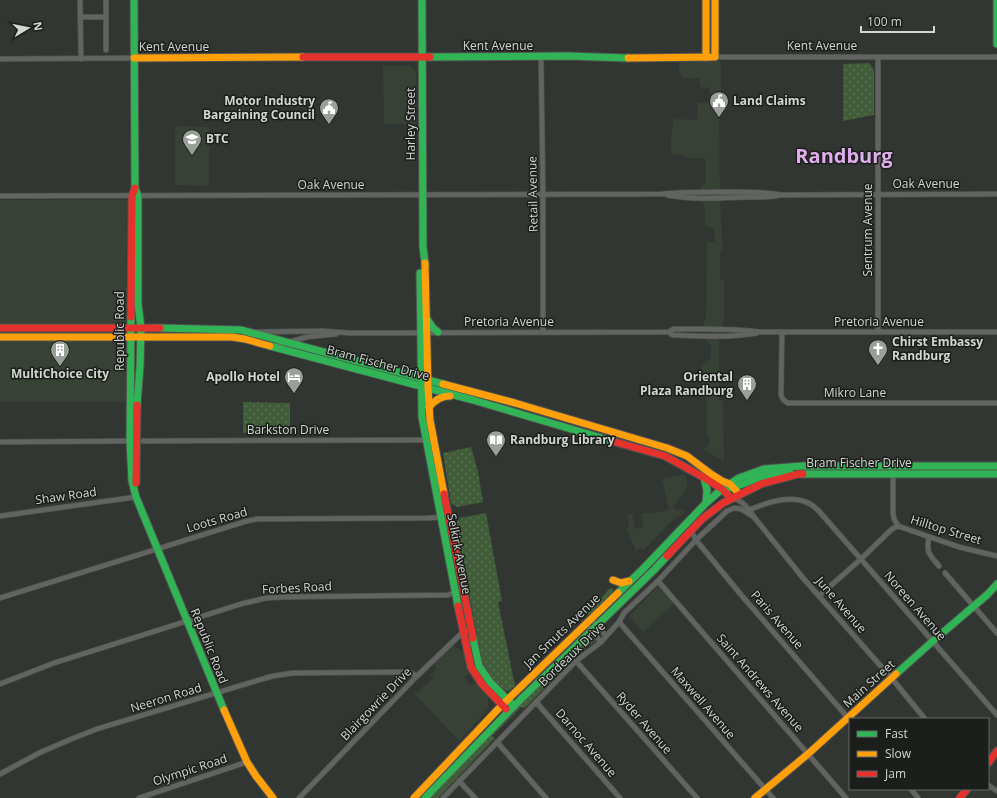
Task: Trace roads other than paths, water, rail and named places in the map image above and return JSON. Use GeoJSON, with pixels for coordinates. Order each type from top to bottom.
{"type":"FeatureCollection","features":[{"type":"Feature","properties":{"kind":"main road","name":"Republic Road"},"geometry":{"type":"LineString","coordinates":[[134,0],[135,193],[138,304],[141,328],[140,366],[136,414],[136,497],[216,692],[247,762],[273,798]]}},
{"type":"Feature","properties":{"kind":"main road","name":"Harley Street"},"geometry":{"type":"LineString","coordinates":[[422,0],[422,195],[426,317],[423,333]]}},
{"type":"Feature","properties":{"kind":"main road"},"geometry":{"type":"LineString","coordinates":[[706,0],[706,57]]}},
{"type":"Feature","properties":{"kind":"main road"},"geometry":{"type":"LineString","coordinates":[[715,0],[715,57]]}},
{"type":"Feature","properties":{"kind":"main road"},"geometry":{"type":"LineString","coordinates":[[997,0],[997,44]]}},
{"type":"Feature","properties":{"kind":"main road","name":"Kent Avenue"},"geometry":{"type":"LineString","coordinates":[[134,58],[715,57]]}},
{"type":"Feature","properties":{"kind":"main road","name":"Republic Road"},"geometry":{"type":"LineString","coordinates":[[135,193],[131,338],[136,441]]}},
{"type":"Feature","properties":{"kind":"main road","name":"Harley Street"},"geometry":{"type":"LineString","coordinates":[[423,247],[420,269],[424,383]]}},
{"type":"Feature","properties":{"kind":"main road"},"geometry":{"type":"LineString","coordinates":[[426,317],[431,326],[438,332]]}},
{"type":"Feature","properties":{"kind":"main road","name":"Bram Fischer Drive"},"geometry":{"type":"LineString","coordinates":[[0,328],[141,328],[232,330],[247,332],[345,357],[458,396],[665,456],[722,489],[731,498]]}},
{"type":"Feature","properties":{"kind":"main road","name":"Bram Fischer Drive"},"geometry":{"type":"LineString","coordinates":[[0,337],[232,337],[246,339],[528,407],[667,448],[687,456],[711,474],[731,486],[739,494],[761,484],[798,474],[997,474]]}},
{"type":"Feature","properties":{"kind":"main road","name":"Selkirk Avenue"},"geometry":{"type":"LineString","coordinates":[[424,383],[429,408],[429,439],[441,517],[471,667],[484,687],[502,705],[511,709]]}},
{"type":"Feature","properties":{"kind":"main road","name":"Selkirk Avenue"},"geometry":{"type":"LineString","coordinates":[[424,383],[422,417],[448,516],[478,666],[490,682],[508,700],[511,709]]}},
{"type":"Feature","properties":{"kind":"main road"},"geometry":{"type":"LineString","coordinates":[[429,408],[439,397],[458,396]]}},
{"type":"Feature","properties":{"kind":"main road"},"geometry":{"type":"LineString","coordinates":[[687,456],[725,478],[739,478]]}},
{"type":"Feature","properties":{"kind":"main road","name":"Bram Fischer Drive"},"geometry":{"type":"LineString","coordinates":[[731,486],[739,478],[764,469],[776,468],[811,466],[997,466]]}},
{"type":"Feature","properties":{"kind":"main road"},"geometry":{"type":"LineString","coordinates":[[731,486],[776,474],[798,474]]}},
{"type":"Feature","properties":{"kind":"main road"},"geometry":{"type":"LineString","coordinates":[[703,477],[707,490],[706,503]]}},
{"type":"Feature","properties":{"kind":"main road","name":"Jan Smuts Avenue"},"geometry":{"type":"LineString","coordinates":[[414,798],[502,705],[630,581],[706,503],[722,489],[731,486]]}},
{"type":"Feature","properties":{"kind":"main road","name":"Jan Smuts Avenue"},"geometry":{"type":"LineString","coordinates":[[425,798],[511,709],[654,570],[702,518],[739,494]]}},
{"type":"Feature","properties":{"kind":"main road"},"geometry":{"type":"LineString","coordinates":[[613,580],[621,583],[630,581]]}},
{"type":"Feature","properties":{"kind":"main road","name":"Main Street"},"geometry":{"type":"LineString","coordinates":[[850,718],[933,641],[988,594],[997,584]]}},
{"type":"Feature","properties":{"kind":"main road","name":"Main Street"},"geometry":{"type":"LineString","coordinates":[[755,798],[849,719]]}},
{"type":"Feature","properties":{"kind":"main road"},"geometry":{"type":"LineString","coordinates":[[989,762],[997,751]]}},
{"type":"Feature","properties":{"kind":"main road"},"geometry":{"type":"LineString","coordinates":[[960,798],[966,790]]}},
{"type":"Feature","properties":{"kind":"street"},"geometry":{"type":"LineString","coordinates":[[80,0],[81,59]]}},
{"type":"Feature","properties":{"kind":"street"},"geometry":{"type":"LineString","coordinates":[[106,0],[106,50]]}},
{"type":"Feature","properties":{"kind":"street"},"geometry":{"type":"LineString","coordinates":[[80,17],[106,17]]}},
{"type":"Feature","properties":{"kind":"street","name":"Retail Avenue"},"geometry":{"type":"LineString","coordinates":[[541,57],[543,332]]}},
{"type":"Feature","properties":{"kind":"street","name":"Kent Avenue"},"geometry":{"type":"LineString","coordinates":[[715,57],[997,57]]}},
{"type":"Feature","properties":{"kind":"street","name":"Sentrum Avenue"},"geometry":{"type":"LineString","coordinates":[[878,57],[878,332]]}},
{"type":"Feature","properties":{"kind":"street","name":"Kent Avenue"},"geometry":{"type":"LineString","coordinates":[[0,59],[134,58]]}},
{"type":"Feature","properties":{"kind":"street","name":"Oak Avenue"},"geometry":{"type":"LineString","coordinates":[[0,196],[135,193],[422,195],[662,194],[684,198],[699,198],[763,197],[783,195],[997,194]]}},
{"type":"Feature","properties":{"kind":"street","name":"Pretoria Avenue"},"geometry":{"type":"LineString","coordinates":[[247,332],[669,332],[673,335],[713,336],[741,335],[760,332],[997,332]]}},
{"type":"Feature","properties":{"kind":"street","name":"Mikro Lane"},"geometry":{"type":"LineString","coordinates":[[782,332],[781,395],[784,401],[788,403],[997,403]]}},
{"type":"Feature","properties":{"kind":"street","name":"Pretoria Avenue"},"geometry":{"type":"LineString","coordinates":[[274,346],[307,337],[350,333]]}},
{"type":"Feature","properties":{"kind":"street","name":"Barkston Drive"},"geometry":{"type":"LineString","coordinates":[[0,442],[429,439]]}},
{"type":"Feature","properties":{"kind":"street"},"geometry":{"type":"LineString","coordinates":[[893,466],[893,513],[894,519],[898,526]]}},
{"type":"Feature","properties":{"kind":"street","name":"June Avenue"},"geometry":{"type":"LineString","coordinates":[[739,494],[743,503],[803,578],[925,718]]}},
{"type":"Feature","properties":{"kind":"street","name":"Shaw Road"},"geometry":{"type":"LineString","coordinates":[[0,516],[136,497]]}},
{"type":"Feature","properties":{"kind":"street","name":"June Avenue"},"geometry":{"type":"LineString","coordinates":[[731,498],[743,503]]}},
{"type":"Feature","properties":{"kind":"street","name":"Noreen Avenue"},"geometry":{"type":"LineString","coordinates":[[749,510],[760,505],[791,499],[809,503],[818,510],[997,715]]}},
{"type":"Feature","properties":{"kind":"street","name":"Bordeaux Drive"},"geometry":{"type":"LineString","coordinates":[[443,798],[576,662],[601,642],[619,622],[624,613],[696,540],[727,511],[734,508],[741,509],[754,517]]}},
{"type":"Feature","properties":{"kind":"street","name":"Loots Road"},"geometry":{"type":"LineString","coordinates":[[0,598],[252,520],[429,518],[448,516]]}},
{"type":"Feature","properties":{"kind":"street","name":"Hilltop Street"},"geometry":{"type":"LineString","coordinates":[[819,596],[892,529],[898,526],[959,547],[997,556]]}},
{"type":"Feature","properties":{"kind":"street","name":"Paris Avenue"},"geometry":{"type":"LineString","coordinates":[[691,531],[696,540],[742,596],[849,719]]}},
{"type":"Feature","properties":{"kind":"street"},"geometry":{"type":"LineString","coordinates":[[929,537],[927,545],[928,550],[940,566]]}},
{"type":"Feature","properties":{"kind":"street"},"geometry":{"type":"LineString","coordinates":[[945,573],[997,633]]}},
{"type":"Feature","properties":{"kind":"street","name":"Saint Andrews Avenue"},"geometry":{"type":"LineString","coordinates":[[658,580],[846,798]]}},
{"type":"Feature","properties":{"kind":"street","name":"Forbes Road"},"geometry":{"type":"LineString","coordinates":[[0,684],[54,662],[241,604],[266,598],[448,595],[463,589]]}},
{"type":"Feature","properties":{"kind":"street"},"geometry":{"type":"LineString","coordinates":[[588,621],[595,629],[606,636]]}},
{"type":"Feature","properties":{"kind":"street"},"geometry":{"type":"LineString","coordinates":[[588,621],[595,629],[601,642]]}},
{"type":"Feature","properties":{"kind":"street","name":"Maxwell Avenue"},"geometry":{"type":"LineString","coordinates":[[619,622],[773,798]]}},
{"type":"Feature","properties":{"kind":"street","name":"Blairgowrie Drive"},"geometry":{"type":"LineString","coordinates":[[299,798],[417,676],[463,632],[470,630]]}},
{"type":"Feature","properties":{"kind":"street","name":"Ryder Avenue"},"geometry":{"type":"LineString","coordinates":[[576,662],[697,798]]}},
{"type":"Feature","properties":{"kind":"street","name":"Neeron Road"},"geometry":{"type":"LineString","coordinates":[[0,774],[41,752],[97,729],[216,692],[283,674],[409,672],[417,676]]}},
{"type":"Feature","properties":{"kind":"street","name":"Darnoc Avenue"},"geometry":{"type":"LineString","coordinates":[[536,702],[620,798]]}},
{"type":"Feature","properties":{"kind":"street"},"geometry":{"type":"LineString","coordinates":[[497,742],[546,798]]}},
{"type":"Feature","properties":{"kind":"street","name":"Olympic Road"},"geometry":{"type":"LineString","coordinates":[[139,798],[247,762]]}},
{"type":"Feature","properties":{"kind":"street"},"geometry":{"type":"LineString","coordinates":[[459,781],[475,798]]}},
{"type":"Feature","properties":{"kind":"street"},"geometry":{"type":"LineString","coordinates":[[912,790],[918,798]]}},
{"type":"Feature","properties":{"kind":"place","name":"Land Claims"},"geometry":{"type":"Point","coordinates":[719,118]}},
{"type":"Feature","properties":{"kind":"place","name":"Motor Industry Bargaining Council"},"geometry":{"type":"Point","coordinates":[329,125]}},
{"type":"Feature","properties":{"kind":"place","name":"BTC"},"geometry":{"type":"Point","coordinates":[192,156]}},
{"type":"Feature","properties":{"kind":"place","name":"Chirst Embassy Randburg"},"geometry":{"type":"Point","coordinates":[878,366]}},
{"type":"Feature","properties":{"kind":"place","name":"MultiChoice City"},"geometry":{"type":"Point","coordinates":[60,367]}},
{"type":"Feature","properties":{"kind":"place","name":"Apollo Hotel"},"geometry":{"type":"Point","coordinates":[294,394]}},
{"type":"Feature","properties":{"kind":"place","name":"Oriental Plaza Randburg"},"geometry":{"type":"Point","coordinates":[747,401]}},
{"type":"Feature","properties":{"kind":"place","name":"Randburg Library"},"geometry":{"type":"Point","coordinates":[496,457]}},
{"type":"Feature","properties":{"kind":"district","name":"Randburg"},"geometry":{"type":"Point","coordinates":[844,156]}}]}
